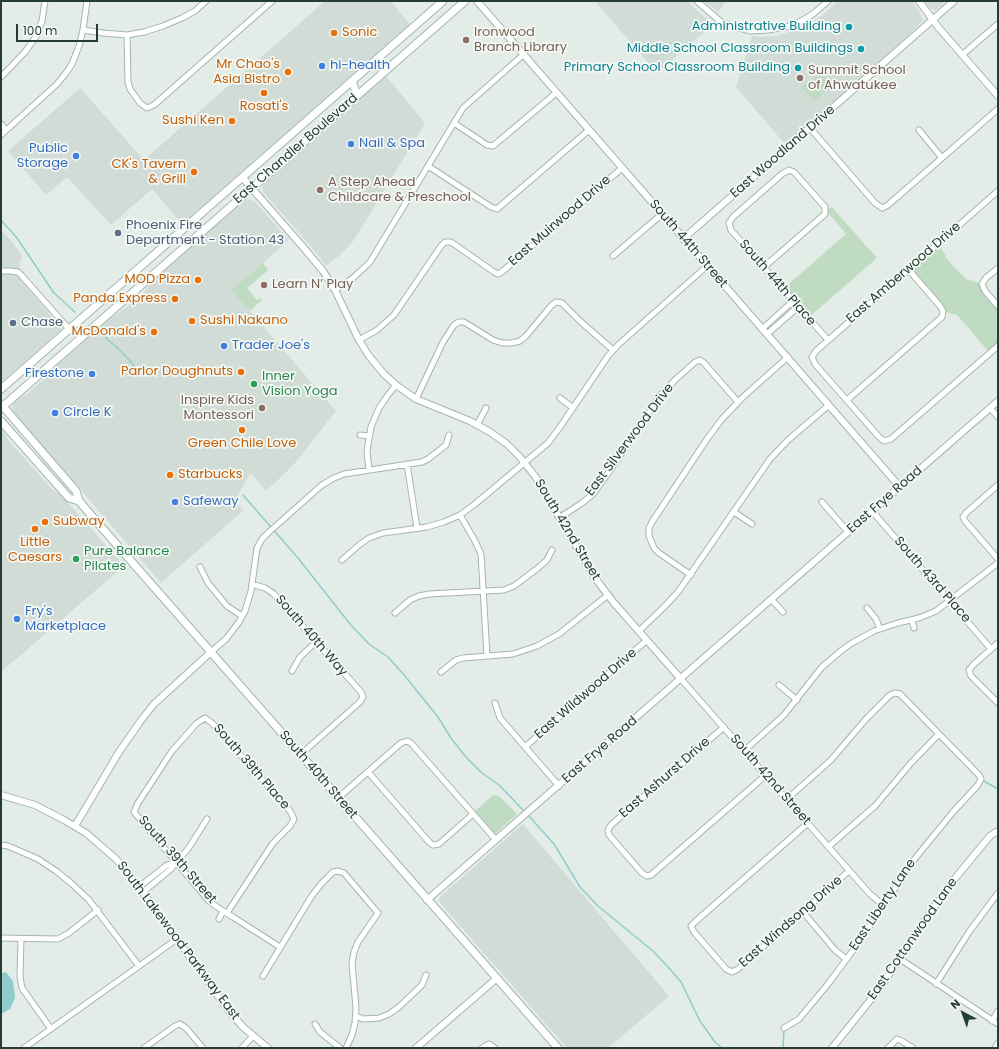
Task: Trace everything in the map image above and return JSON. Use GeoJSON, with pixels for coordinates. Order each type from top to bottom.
{"type":"FeatureCollection","features":[{"type":"Feature","properties":{"kind":"main road","name":"East Chandler Boulevard"},"geometry":{"type":"LineString","coordinates":[[1,389],[443,1]]}},
{"type":"Feature","properties":{"kind":"main road","name":"East Chandler Boulevard"},"geometry":{"type":"LineString","coordinates":[[2,406],[465,1]]}},
{"type":"Feature","properties":{"kind":"main road"},"geometry":{"type":"LineString","coordinates":[[352,81],[357,95]]}},
{"type":"Feature","properties":{"kind":"main road"},"geometry":{"type":"LineString","coordinates":[[135,271],[143,283]]}},
{"type":"Feature","properties":{"kind":"main road"},"geometry":{"type":"LineString","coordinates":[[95,306],[104,317]]}},
{"type":"Feature","properties":{"kind":"main road","name":"South 40th Street"},"geometry":{"type":"LineString","coordinates":[[2,406],[76,491],[79,501],[558,1048]]}},
{"type":"Feature","properties":{"kind":"main road","name":"South 40th Street"},"geometry":{"type":"LineString","coordinates":[[1,421],[69,498],[79,501]]}},
{"type":"Feature","properties":{"kind":"street"},"geometry":{"type":"LineString","coordinates":[[1,77],[25,52],[35,38],[42,21],[45,1]]}},
{"type":"Feature","properties":{"kind":"street"},"geometry":{"type":"LineString","coordinates":[[1,135],[57,84],[72,64],[84,30],[87,1]]}},
{"type":"Feature","properties":{"kind":"street"},"geometry":{"type":"LineString","coordinates":[[84,30],[127,35],[163,26],[182,18],[195,11],[206,1]]}},
{"type":"Feature","properties":{"kind":"street"},"geometry":{"type":"LineString","coordinates":[[127,35],[128,82],[140,103],[147,108],[154,104],[272,1]]}},
{"type":"Feature","properties":{"kind":"street","name":"South 44th Street"},"geometry":{"type":"LineString","coordinates":[[477,1],[900,487]]}},
{"type":"Feature","properties":{"kind":"street"},"geometry":{"type":"LineString","coordinates":[[697,1],[721,22],[751,30],[768,30],[796,24],[813,14],[828,1]]}},
{"type":"Feature","properties":{"kind":"street"},"geometry":{"type":"LineString","coordinates":[[919,1],[932,20],[998,96]]}},
{"type":"Feature","properties":{"kind":"street","name":"East Woodland Drive"},"geometry":{"type":"LineString","coordinates":[[684,239],[954,1]]}},
{"type":"Feature","properties":{"kind":"street"},"geometry":{"type":"LineString","coordinates":[[962,55],[998,24]]}},
{"type":"Feature","properties":{"kind":"street"},"geometry":{"type":"LineString","coordinates":[[335,290],[353,278],[370,262],[463,108],[523,55]]}},
{"type":"Feature","properties":{"kind":"street"},"geometry":{"type":"LineString","coordinates":[[454,123],[487,145],[493,146],[556,92]]}},
{"type":"Feature","properties":{"kind":"street"},"geometry":{"type":"LineString","coordinates":[[810,128],[875,203],[882,208],[888,205],[998,109]]}},
{"type":"Feature","properties":{"kind":"street"},"geometry":{"type":"LineString","coordinates":[[1,124],[6,130]]}},
{"type":"Feature","properties":{"kind":"street"},"geometry":{"type":"LineString","coordinates":[[428,166],[491,207],[498,209],[589,130]]}},
{"type":"Feature","properties":{"kind":"street"},"geometry":{"type":"LineString","coordinates":[[919,130],[942,158]]}},
{"type":"Feature","properties":{"kind":"street","name":"East Muirwood Drive"},"geometry":{"type":"LineString","coordinates":[[359,340],[377,330],[394,315],[445,242],[451,242],[498,274],[622,168]]}},
{"type":"Feature","properties":{"kind":"street","name":"South 44th Place"},"geometry":{"type":"LineString","coordinates":[[764,267],[825,214],[825,207],[794,172],[789,170],[782,174],[732,217],[729,223],[731,230],[828,340]]}},
{"type":"Feature","properties":{"kind":"street","name":"South 42nd Street"},"geometry":{"type":"LineString","coordinates":[[242,177],[310,255],[335,290],[359,340],[377,366],[396,385],[416,399],[478,425],[495,435],[525,463],[535,476],[587,566],[608,595],[828,847],[869,893],[883,905]]}},
{"type":"Feature","properties":{"kind":"street","name":"East Amberwood Drive"},"geometry":{"type":"LineString","coordinates":[[847,400],[815,364],[812,357],[816,351],[998,191]]}},
{"type":"Feature","properties":{"kind":"street"},"geometry":{"type":"LineString","coordinates":[[613,256],[662,214]]}},
{"type":"Feature","properties":{"kind":"street"},"geometry":{"type":"LineString","coordinates":[[342,560],[369,538],[444,522],[460,515],[475,504],[548,443],[613,350],[630,332],[707,266]]}},
{"type":"Feature","properties":{"kind":"street"},"geometry":{"type":"LineString","coordinates":[[998,268],[986,278],[982,284],[985,291],[998,306]]}},
{"type":"Feature","properties":{"kind":"street"},"geometry":{"type":"LineString","coordinates":[[908,269],[943,311],[942,317],[847,400],[879,437],[884,441],[891,439],[998,346]]}},
{"type":"Feature","properties":{"kind":"street"},"geometry":{"type":"LineString","coordinates":[[1,271],[18,272],[69,329]]}},
{"type":"Feature","properties":{"kind":"street"},"geometry":{"type":"LineString","coordinates":[[762,329],[793,301]]}},
{"type":"Feature","properties":{"kind":"street"},"geometry":{"type":"LineString","coordinates":[[416,399],[444,342],[454,325],[459,322],[464,322],[493,340],[502,343],[512,343],[520,341],[526,336],[556,302],[562,304],[613,350]]}},
{"type":"Feature","properties":{"kind":"street"},"geometry":{"type":"LineString","coordinates":[[767,334],[798,307]]}},
{"type":"Feature","properties":{"kind":"street"},"geometry":{"type":"LineString","coordinates":[[779,314],[784,320]]}},
{"type":"Feature","properties":{"kind":"street"},"geometry":{"type":"LineString","coordinates":[[691,575],[654,548],[649,536],[649,528],[707,439],[722,419],[738,402],[788,357]]}},
{"type":"Feature","properties":{"kind":"street","name":"East Silverwood Drive"},"geometry":{"type":"LineString","coordinates":[[559,518],[593,494],[659,397],[695,362],[700,360],[704,363],[738,402]]}},
{"type":"Feature","properties":{"kind":"street"},"geometry":{"type":"LineString","coordinates":[[369,470],[367,451],[368,436],[379,408],[396,385]]}},
{"type":"Feature","properties":{"kind":"street"},"geometry":{"type":"LineString","coordinates":[[560,398],[573,408]]}},
{"type":"Feature","properties":{"kind":"street","name":"East Frye Road"},"geometry":{"type":"LineString","coordinates":[[427,900],[998,401]]}},
{"type":"Feature","properties":{"kind":"street"},"geometry":{"type":"LineString","coordinates":[[639,631],[664,607],[691,575],[758,474],[778,450],[829,405]]}},
{"type":"Feature","properties":{"kind":"street"},"geometry":{"type":"LineString","coordinates":[[478,425],[486,408]]}},
{"type":"Feature","properties":{"kind":"street"},"geometry":{"type":"LineString","coordinates":[[990,408],[998,417]]}},
{"type":"Feature","properties":{"kind":"street"},"geometry":{"type":"LineString","coordinates":[[360,435],[368,436]]}},
{"type":"Feature","properties":{"kind":"street"},"geometry":{"type":"LineString","coordinates":[[75,826],[119,752],[154,704],[226,639],[242,616],[251,591],[259,543],[269,532],[328,481],[344,474],[422,462],[435,455],[446,445],[449,435]]}},
{"type":"Feature","properties":{"kind":"street"},"geometry":{"type":"LineString","coordinates":[[407,464],[418,528]]}},
{"type":"Feature","properties":{"kind":"street"},"geometry":{"type":"LineString","coordinates":[[998,485],[966,513],[964,517],[965,521],[998,559]]}},
{"type":"Feature","properties":{"kind":"street"},"geometry":{"type":"LineString","coordinates":[[822,502],[848,532]]}},
{"type":"Feature","properties":{"kind":"street","name":"South 43rd Place"},"geometry":{"type":"LineString","coordinates":[[872,511],[991,649]]}},
{"type":"Feature","properties":{"kind":"street"},"geometry":{"type":"LineString","coordinates":[[734,512],[752,524]]}},
{"type":"Feature","properties":{"kind":"street"},"geometry":{"type":"LineString","coordinates":[[460,515],[475,541],[480,554],[484,592],[487,656]]}},
{"type":"Feature","properties":{"kind":"street"},"geometry":{"type":"LineString","coordinates":[[395,613],[410,600],[419,596],[429,594],[504,590],[514,586],[538,568],[546,560],[552,550]]}},
{"type":"Feature","properties":{"kind":"street"},"geometry":{"type":"LineString","coordinates":[[744,751],[776,724],[797,700],[822,667],[836,654],[852,643],[880,629],[932,613],[998,562]]}},
{"type":"Feature","properties":{"kind":"street"},"geometry":{"type":"LineString","coordinates":[[200,567],[208,583],[227,606],[242,616]]}},
{"type":"Feature","properties":{"kind":"street","name":"South 40th Way"},"geometry":{"type":"LineString","coordinates":[[252,584],[265,588],[274,594],[361,692],[363,697],[360,702],[300,755]]}},
{"type":"Feature","properties":{"kind":"street"},"geometry":{"type":"LineString","coordinates":[[441,672],[456,660],[463,658],[513,654],[526,651],[548,641],[608,595]]}},
{"type":"Feature","properties":{"kind":"street"},"geometry":{"type":"LineString","coordinates":[[771,599],[783,612]]}},
{"type":"Feature","properties":{"kind":"street"},"geometry":{"type":"LineString","coordinates":[[867,608],[876,619],[880,629]]}},
{"type":"Feature","properties":{"kind":"street"},"geometry":{"type":"LineString","coordinates":[[912,620],[914,628]]}},
{"type":"Feature","properties":{"kind":"street","name":"East Wildwood Drive"},"geometry":{"type":"LineString","coordinates":[[525,747],[647,640]]}},
{"type":"Feature","properties":{"kind":"street"},"geometry":{"type":"LineString","coordinates":[[292,671],[300,656],[316,642]]}},
{"type":"Feature","properties":{"kind":"street"},"geometry":{"type":"LineString","coordinates":[[998,644],[969,670],[971,676],[998,704]]}},
{"type":"Feature","properties":{"kind":"street"},"geometry":{"type":"LineString","coordinates":[[779,685],[797,700]]}},
{"type":"Feature","properties":{"kind":"street"},"geometry":{"type":"LineString","coordinates":[[787,799],[831,760],[866,719],[890,695],[895,692],[900,694],[939,734],[911,763],[875,806],[828,847]]}},
{"type":"Feature","properties":{"kind":"street"},"geometry":{"type":"LineString","coordinates":[[495,703],[500,718],[559,786]]}},
{"type":"Feature","properties":{"kind":"street","name":"South 39th Street"},"geometry":{"type":"LineString","coordinates":[[205,718],[197,723],[172,752],[138,803],[134,812],[209,901],[280,947]]}},
{"type":"Feature","properties":{"kind":"street","name":"South 39th Place"},"geometry":{"type":"LineString","coordinates":[[205,718],[212,723],[290,811],[294,819],[290,826],[273,843],[225,912]]}},
{"type":"Feature","properties":{"kind":"street","name":"East Ashurst Drive"},"geometry":{"type":"LineString","coordinates":[[724,727],[611,825],[608,830],[609,835],[642,873],[646,876],[652,875],[766,775]]}},
{"type":"Feature","properties":{"kind":"street","name":"East Liberty Lane"},"geometry":{"type":"LineString","coordinates":[[784,1028],[799,1019],[828,984],[923,848],[981,779],[939,734]]}},
{"type":"Feature","properties":{"kind":"street"},"geometry":{"type":"LineString","coordinates":[[338,798],[401,743],[407,741],[411,743],[496,840]]}},
{"type":"Feature","properties":{"kind":"street"},"geometry":{"type":"LineString","coordinates":[[368,772],[429,842],[434,845],[439,844],[473,814]]}},
{"type":"Feature","properties":{"kind":"street","name":"South Lakewood Parkway East"},"geometry":{"type":"LineString","coordinates":[[1,795],[35,805],[75,826],[98,843],[116,860],[141,889],[229,1011],[253,1036],[268,1048]]}},
{"type":"Feature","properties":{"kind":"street"},"geometry":{"type":"LineString","coordinates":[[141,889],[167,865],[176,862],[188,849],[208,819]]}},
{"type":"Feature","properties":{"kind":"street","name":"East Windsong Drive"},"geometry":{"type":"LineString","coordinates":[[808,823],[691,926],[694,932],[726,969],[732,972],[738,969],[850,871]]}},
{"type":"Feature","properties":{"kind":"street","name":"East Cottonwood Lane"},"geometry":{"type":"LineString","coordinates":[[832,1048],[865,1008],[952,882],[990,836],[997,832]]}},
{"type":"Feature","properties":{"kind":"street"},"geometry":{"type":"LineString","coordinates":[[1,845],[8,846],[31,856],[56,871],[80,891],[98,910],[139,966]]}},
{"type":"Feature","properties":{"kind":"street"},"geometry":{"type":"LineString","coordinates":[[263,976],[314,893],[333,872],[338,871],[344,873],[378,913],[358,942],[354,952],[352,963],[356,1016],[352,1035],[346,1048]]}},
{"type":"Feature","properties":{"kind":"street"},"geometry":{"type":"LineString","coordinates":[[936,984],[968,934],[998,893]]}},
{"type":"Feature","properties":{"kind":"street"},"geometry":{"type":"LineString","coordinates":[[1,938],[58,939],[69,933],[98,910]]}},
{"type":"Feature","properties":{"kind":"street"},"geometry":{"type":"LineString","coordinates":[[219,919],[225,912]]}},
{"type":"Feature","properties":{"kind":"street"},"geometry":{"type":"LineString","coordinates":[[803,912],[835,950],[846,959]]}},
{"type":"Feature","properties":{"kind":"street"},"geometry":{"type":"LineString","coordinates":[[21,939],[20,977],[22,988],[50,1029]]}},
{"type":"Feature","properties":{"kind":"street"},"geometry":{"type":"LineString","coordinates":[[24,1048],[177,939]]}},
{"type":"Feature","properties":{"kind":"street"},"geometry":{"type":"LineString","coordinates":[[900,959],[998,1024]]}},
{"type":"Feature","properties":{"kind":"street"},"geometry":{"type":"LineString","coordinates":[[356,1016],[364,1019],[379,1018],[389,1014],[422,986],[426,975]]}},
{"type":"Feature","properties":{"kind":"street"},"geometry":{"type":"LineString","coordinates":[[416,1048],[496,979]]}},
{"type":"Feature","properties":{"kind":"street"},"geometry":{"type":"LineString","coordinates":[[992,1020],[998,1012]]}},
{"type":"Feature","properties":{"kind":"street"},"geometry":{"type":"LineString","coordinates":[[144,1048],[180,1024],[186,1028],[203,1048]]}},
{"type":"Feature","properties":{"kind":"street"},"geometry":{"type":"LineString","coordinates":[[316,1024],[320,1032],[340,1048]]}},
{"type":"Feature","properties":{"kind":"street"},"geometry":{"type":"LineString","coordinates":[[242,1048],[253,1036]]}},
{"type":"Feature","properties":{"kind":"street"},"geometry":{"type":"LineString","coordinates":[[888,1048],[897,1039],[913,1048]]}},
{"type":"Feature","properties":{"kind":"street"},"geometry":{"type":"LineString","coordinates":[[995,1048],[998,1043]]}},
{"type":"Feature","properties":{"kind":"street"},"geometry":{"type":"LineString","coordinates":[[482,1048],[489,1044],[495,1048]]}},
{"type":"Feature","properties":{"kind":"shaded area"},"geometry":{"type":"Polygon","coordinates":[[[325,1],[390,1],[410,24],[182,224],[152,189],[111,225],[67,177],[46,195],[8,151],[80,88],[144,160],[325,1]]]}},
{"type":"Feature","properties":{"kind":"shaded area"},"geometry":{"type":"Polygon","coordinates":[[[595,1],[688,1],[712,23],[711,26],[657,73],[595,1]]]}},
{"type":"Feature","properties":{"kind":"shaded area"},"geometry":{"type":"Polygon","coordinates":[[[704,1],[726,1],[718,12],[704,1]]]}},
{"type":"Feature","properties":{"kind":"shaded area","name":"Summit School of Ahwatukee"},"geometry":{"type":"Polygon","coordinates":[[[838,1],[912,1],[923,20],[907,37],[785,144],[736,87],[752,36],[776,36],[802,28],[820,17],[838,1]]]}},
{"type":"Feature","properties":{"kind":"shaded area"},"geometry":{"type":"Polygon","coordinates":[[[925,1],[946,1],[935,11],[930,8],[925,1]]]}},
{"type":"Feature","properties":{"kind":"shaded area"},"geometry":{"type":"Polygon","coordinates":[[[386,76],[425,123],[351,244],[326,266],[264,193],[262,188],[264,182],[386,76]]]}},
{"type":"Feature","properties":{"kind":"shaded area"},"geometry":{"type":"Polygon","coordinates":[[[248,199],[254,201],[289,240],[232,290],[336,411],[295,463],[266,491],[253,475],[250,474],[235,501],[244,510],[161,583],[14,413],[12,406],[15,401],[27,394],[50,374],[55,367],[112,317],[144,292],[150,283],[248,199]]]}},
{"type":"Feature","properties":{"kind":"shaded area"},"geometry":{"type":"Polygon","coordinates":[[[1,230],[22,256],[19,268],[22,281],[62,329],[1,383],[1,230]]]}},
{"type":"Feature","properties":{"kind":"shaded area"},"geometry":{"type":"Polygon","coordinates":[[[1,428],[10,442],[50,487],[64,498],[124,566],[1,672],[1,428]]]}},
{"type":"Feature","properties":{"kind":"shaded area"},"geometry":{"type":"Polygon","coordinates":[[[523,824],[669,996],[608,1048],[567,1048],[439,900],[441,896],[523,824]]]}},
{"type":"Feature","properties":{"kind":"green space"},"geometry":{"type":"Polygon","coordinates":[[[820,72],[832,86],[824,93],[812,80],[820,72]]]}},
{"type":"Feature","properties":{"kind":"green space"},"geometry":{"type":"Polygon","coordinates":[[[811,80],[823,94],[814,101],[802,88],[811,80]]]}},
{"type":"Feature","properties":{"kind":"green space"},"geometry":{"type":"Polygon","coordinates":[[[832,207],[877,258],[808,318],[783,289],[846,234],[826,210],[832,207]]]}},
{"type":"Feature","properties":{"kind":"green space"},"geometry":{"type":"Polygon","coordinates":[[[937,244],[946,255],[945,257],[966,279],[982,284],[998,306],[998,346],[990,353],[957,315],[943,311],[908,269],[937,244]]]}},
{"type":"Feature","properties":{"kind":"green space"},"geometry":{"type":"Polygon","coordinates":[[[263,263],[268,270],[247,288],[257,300],[260,298],[262,300],[250,311],[231,290],[263,263]]]}},
{"type":"Feature","properties":{"kind":"green space"},"geometry":{"type":"Polygon","coordinates":[[[493,795],[499,796],[517,814],[495,834],[475,811],[493,795]]]}},
{"type":"Feature","properties":{"kind":"water"},"geometry":{"type":"Polygon","coordinates":[[[6,972],[13,981],[15,998],[10,1009],[1,1014],[1,973],[6,972]]]}},
{"type":"Feature","properties":{"kind":"waterway"},"geometry":{"type":"LineString","coordinates":[[1,220],[17,238],[54,293],[75,312]]}},
{"type":"Feature","properties":{"kind":"waterway"},"geometry":{"type":"LineString","coordinates":[[99,332],[121,351],[137,369]]}},
{"type":"Feature","properties":{"kind":"waterway"},"geometry":{"type":"LineString","coordinates":[[243,495],[298,558],[350,624],[369,644],[388,657],[405,676],[438,717],[451,738],[465,756],[482,773],[499,785],[525,812]]}},
{"type":"Feature","properties":{"kind":"waterway"},"geometry":{"type":"LineString","coordinates":[[982,780],[998,789]]}},
{"type":"Feature","properties":{"kind":"waterway"},"geometry":{"type":"LineString","coordinates":[[528,815],[554,844],[580,887],[598,906],[653,951],[681,982],[700,1021],[715,1042],[722,1048]]}},
{"type":"Feature","properties":{"kind":"waterway"},"geometry":{"type":"LineString","coordinates":[[783,1048],[784,1029]]}},
{"type":"Feature","properties":{"kind":"place","name":"Administrative Building"},"geometry":{"type":"Point","coordinates":[849,27]}},
{"type":"Feature","properties":{"kind":"place","name":"Sonic"},"geometry":{"type":"Point","coordinates":[334,33]}},
{"type":"Feature","properties":{"kind":"place","name":"Ironwood Branch Library"},"geometry":{"type":"Point","coordinates":[466,40]}},
{"type":"Feature","properties":{"kind":"place","name":"Middle School Classroom Buildings"},"geometry":{"type":"Point","coordinates":[861,49]}},
{"type":"Feature","properties":{"kind":"place","name":"hi-health"},"geometry":{"type":"Point","coordinates":[322,66]}},
{"type":"Feature","properties":{"kind":"place","name":"Primary School Classroom Building"},"geometry":{"type":"Point","coordinates":[798,68]}},
{"type":"Feature","properties":{"kind":"place","name":"Mr Chao's Asia Bistro"},"geometry":{"type":"Point","coordinates":[288,72]}},
{"type":"Feature","properties":{"kind":"place","name":"Summit School of Ahwatukee"},"geometry":{"type":"Point","coordinates":[800,78]}},
{"type":"Feature","properties":{"kind":"place","name":"Rosati's"},"geometry":{"type":"Point","coordinates":[264,93]}},
{"type":"Feature","properties":{"kind":"place","name":"Sushi Ken"},"geometry":{"type":"Point","coordinates":[232,121]}},
{"type":"Feature","properties":{"kind":"place","name":"Nail & Spa"},"geometry":{"type":"Point","coordinates":[351,144]}},
{"type":"Feature","properties":{"kind":"place","name":"Public Storage"},"geometry":{"type":"Point","coordinates":[76,156]}},
{"type":"Feature","properties":{"kind":"place","name":"CK's Tavern & Grill"},"geometry":{"type":"Point","coordinates":[194,172]}},
{"type":"Feature","properties":{"kind":"place","name":"A Step Ahead Childcare & Preschool"},"geometry":{"type":"Point","coordinates":[320,190]}},
{"type":"Feature","properties":{"kind":"place","name":"Phoenix Fire Department - Station 43"},"geometry":{"type":"Point","coordinates":[118,233]}},
{"type":"Feature","properties":{"kind":"place","name":"MOD Pizza"},"geometry":{"type":"Point","coordinates":[198,280]}},
{"type":"Feature","properties":{"kind":"place","name":"Learn N’ Play"},"geometry":{"type":"Point","coordinates":[264,285]}},
{"type":"Feature","properties":{"kind":"place","name":"Panda Express"},"geometry":{"type":"Point","coordinates":[175,299]}},
{"type":"Feature","properties":{"kind":"place","name":"Sushi Nakano"},"geometry":{"type":"Point","coordinates":[192,321]}},
{"type":"Feature","properties":{"kind":"place","name":"Chase"},"geometry":{"type":"Point","coordinates":[13,323]}},
{"type":"Feature","properties":{"kind":"place","name":"McDonald's"},"geometry":{"type":"Point","coordinates":[154,332]}},
{"type":"Feature","properties":{"kind":"place","name":"Trader Joe's"},"geometry":{"type":"Point","coordinates":[224,346]}},
{"type":"Feature","properties":{"kind":"place","name":"Parlor Doughnuts"},"geometry":{"type":"Point","coordinates":[241,372]}},
{"type":"Feature","properties":{"kind":"place","name":"Firestone"},"geometry":{"type":"Point","coordinates":[92,374]}},
{"type":"Feature","properties":{"kind":"place","name":"Inner Vision Yoga"},"geometry":{"type":"Point","coordinates":[254,384]}},
{"type":"Feature","properties":{"kind":"place","name":"Inspire Kids Montessori"},"geometry":{"type":"Point","coordinates":[262,408]}},
{"type":"Feature","properties":{"kind":"place","name":"Circle K"},"geometry":{"type":"Point","coordinates":[55,413]}},
{"type":"Feature","properties":{"kind":"place","name":"Green Chile Love"},"geometry":{"type":"Point","coordinates":[242,430]}},
{"type":"Feature","properties":{"kind":"place","name":"Starbucks"},"geometry":{"type":"Point","coordinates":[170,475]}},
{"type":"Feature","properties":{"kind":"place","name":"Safeway"},"geometry":{"type":"Point","coordinates":[175,502]}},
{"type":"Feature","properties":{"kind":"place","name":"Subway"},"geometry":{"type":"Point","coordinates":[45,522]}},
{"type":"Feature","properties":{"kind":"place","name":"Little Caesars"},"geometry":{"type":"Point","coordinates":[35,529]}},
{"type":"Feature","properties":{"kind":"place","name":"Pure Balance Pilates"},"geometry":{"type":"Point","coordinates":[76,559]}},
{"type":"Feature","properties":{"kind":"place","name":"Fry's Marketplace"},"geometry":{"type":"Point","coordinates":[17,619]}}]}
